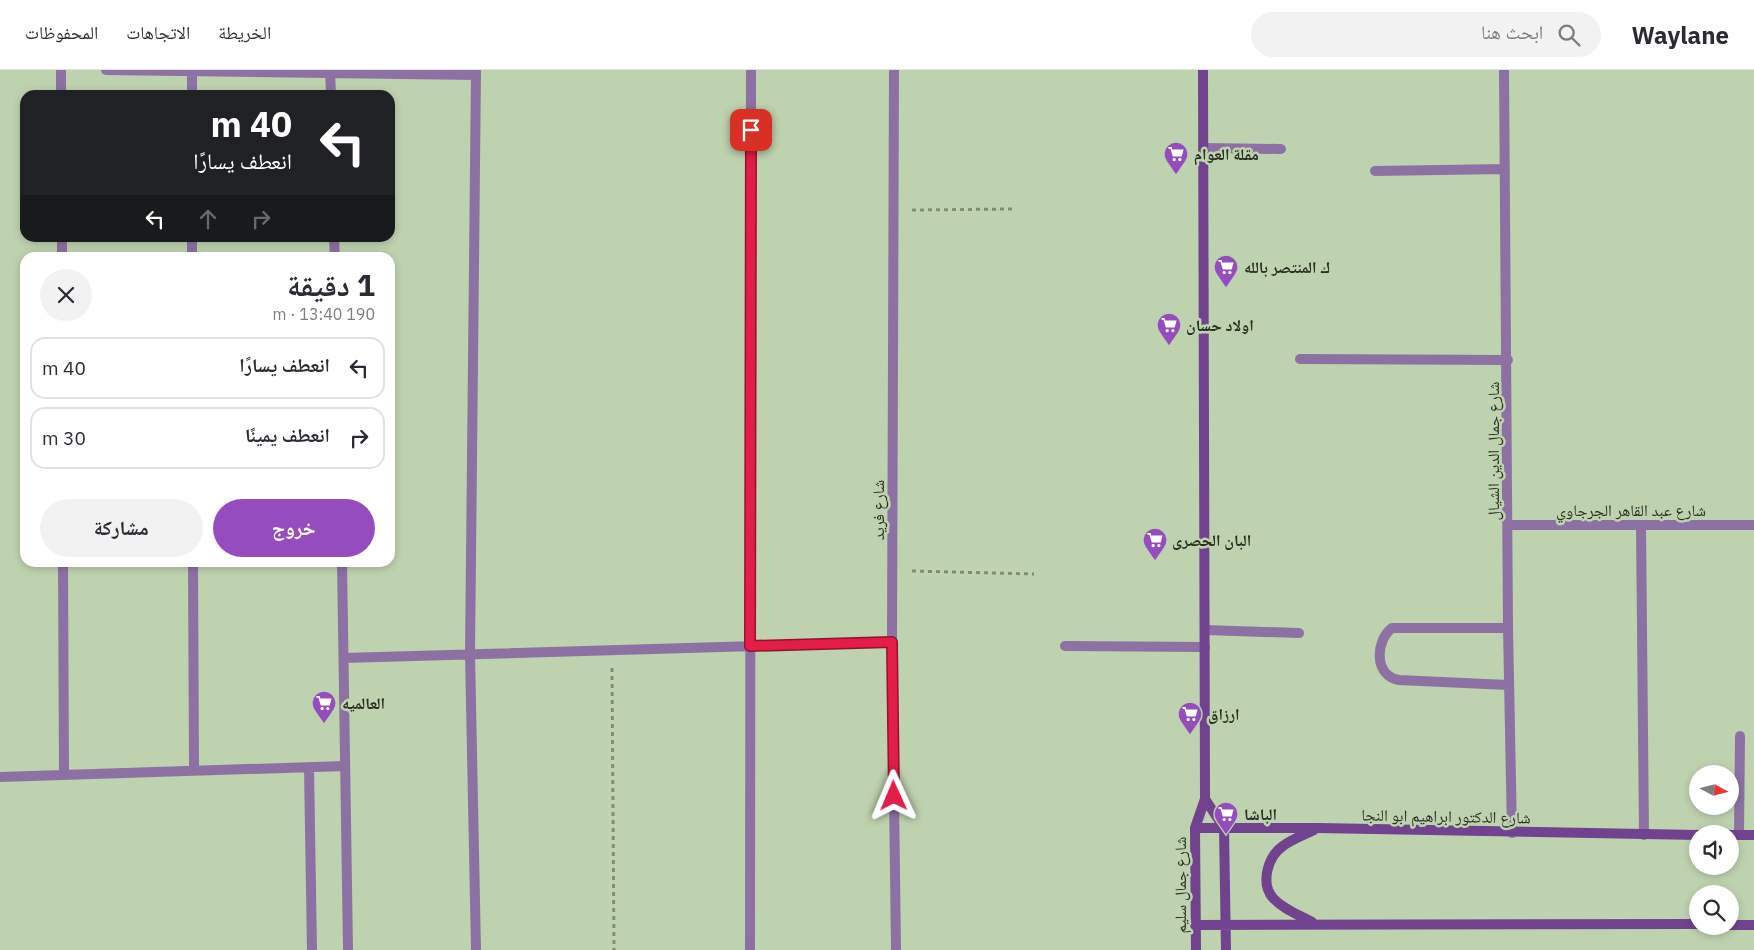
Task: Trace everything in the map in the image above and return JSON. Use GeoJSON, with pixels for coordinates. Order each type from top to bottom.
{"type":"FeatureCollection","features":[{"type":"Feature","properties":{"kind":"main road"},"geometry":{"type":"LineString","coordinates":[[1203,70],[1205,798],[1224,828],[1226,950]]}},
{"type":"Feature","properties":{"kind":"main road","name":"شارع جمال سليم"},"geometry":{"type":"LineString","coordinates":[[1196,950],[1195,828],[1205,798]]}},
{"type":"Feature","properties":{"kind":"main road","name":"شارع الدكتور ابراهيم ابو النجا"},"geometry":{"type":"LineString","coordinates":[[1195,828],[1318,828],[1644,836],[1689,835]]}},
{"type":"Feature","properties":{"kind":"main road"},"geometry":{"type":"LineString","coordinates":[[1313,923],[1280,904],[1271,896],[1267,885],[1268,870],[1273,856],[1283,846],[1318,828]]}},
{"type":"Feature","properties":{"kind":"main road"},"geometry":{"type":"LineString","coordinates":[[1739,835],[1754,835]]}},
{"type":"Feature","properties":{"kind":"main road"},"geometry":{"type":"LineString","coordinates":[[1195,925],[1313,923],[1689,924]]}},
{"type":"Feature","properties":{"kind":"main road"},"geometry":{"type":"LineString","coordinates":[[1739,924],[1754,925]]}},
{"type":"Feature","properties":{"kind":"street"},"geometry":{"type":"LineString","coordinates":[[61,70],[61,90]]}},
{"type":"Feature","properties":{"kind":"street"},"geometry":{"type":"LineString","coordinates":[[106,70],[476,72],[470,654],[476,950]]}},
{"type":"Feature","properties":{"kind":"street"},"geometry":{"type":"LineString","coordinates":[[750,950],[751,70]]}},
{"type":"Feature","properties":{"kind":"street","name":"شارع فريد"},"geometry":{"type":"LineString","coordinates":[[894,70],[892,642],[896,950]]}},
{"type":"Feature","properties":{"kind":"street","name":"شارع جمال الدين الشيال"},"geometry":{"type":"LineString","coordinates":[[1504,70],[1508,360],[1508,685],[1512,833]]}},
{"type":"Feature","properties":{"kind":"street"},"geometry":{"type":"LineString","coordinates":[[192,71],[192,90]]}},
{"type":"Feature","properties":{"kind":"street"},"geometry":{"type":"LineString","coordinates":[[330,72],[331,90]]}},
{"type":"Feature","properties":{"kind":"street"},"geometry":{"type":"LineString","coordinates":[[1203,148],[1282,149]]}},
{"type":"Feature","properties":{"kind":"street"},"geometry":{"type":"LineString","coordinates":[[1375,171],[1505,170]]}},
{"type":"Feature","properties":{"kind":"street"},"geometry":{"type":"LineString","coordinates":[[1300,359],[1508,360]]}},
{"type":"Feature","properties":{"kind":"street","name":"شارع عبد القاهر الجرجاوي"},"geometry":{"type":"LineString","coordinates":[[1508,525],[1754,525]]}},
{"type":"Feature","properties":{"kind":"street"},"geometry":{"type":"LineString","coordinates":[[1640,525],[1644,836]]}},
{"type":"Feature","properties":{"kind":"street"},"geometry":{"type":"LineString","coordinates":[[63,567],[64,775]]}},
{"type":"Feature","properties":{"kind":"street"},"geometry":{"type":"LineString","coordinates":[[193,567],[194,770]]}},
{"type":"Feature","properties":{"kind":"street"},"geometry":{"type":"LineString","coordinates":[[342,567],[348,950]]}},
{"type":"Feature","properties":{"kind":"street"},"geometry":{"type":"LineString","coordinates":[[1508,628],[1392,628],[1384,634],[1380,666],[1390,679],[1508,685]]}},
{"type":"Feature","properties":{"kind":"street"},"geometry":{"type":"LineString","coordinates":[[1205,630],[1300,633]]}},
{"type":"Feature","properties":{"kind":"street"},"geometry":{"type":"LineString","coordinates":[[344,658],[892,642]]}},
{"type":"Feature","properties":{"kind":"street"},"geometry":{"type":"LineString","coordinates":[[1065,646],[1205,647]]}},
{"type":"Feature","properties":{"kind":"street"},"geometry":{"type":"LineString","coordinates":[[1735,825],[1740,736]]}},
{"type":"Feature","properties":{"kind":"street"},"geometry":{"type":"LineString","coordinates":[[0,777],[344,766]]}},
{"type":"Feature","properties":{"kind":"street"},"geometry":{"type":"LineString","coordinates":[[309,767],[312,950]]}},
{"type":"Feature","properties":{"kind":"path"},"geometry":{"type":"LineString","coordinates":[[894,210],[1012,209]]}},
{"type":"Feature","properties":{"kind":"path"},"geometry":{"type":"LineString","coordinates":[[892,571],[1034,574]]}},
{"type":"Feature","properties":{"kind":"path"},"geometry":{"type":"LineString","coordinates":[[611,650],[614,950]]}},
{"type":"Feature","properties":{"kind":"place","name":"مقلة العوام"},"geometry":{"type":"Point","coordinates":[1176,175]}},
{"type":"Feature","properties":{"kind":"place","name":"ك المنتصر بالله"},"geometry":{"type":"Point","coordinates":[1226,288]}},
{"type":"Feature","properties":{"kind":"place","name":"اولاد حسان"},"geometry":{"type":"Point","coordinates":[1169,346]}},
{"type":"Feature","properties":{"kind":"place","name":"البان الحصرى"},"geometry":{"type":"Point","coordinates":[1155,561]}},
{"type":"Feature","properties":{"kind":"place","name":"العالميه"},"geometry":{"type":"Point","coordinates":[324,724]}},
{"type":"Feature","properties":{"kind":"place","name":"ارزاق"},"geometry":{"type":"Point","coordinates":[1190,735]}},
{"type":"Feature","properties":{"kind":"place","name":"الباشا"},"geometry":{"type":"Point","coordinates":[1226,835]}},
{"type":"Feature","properties":{"kind":"route"},"geometry":{"type":"LineString","coordinates":[[751,130],[750,646],[892,642],[894,796]]}}]}
